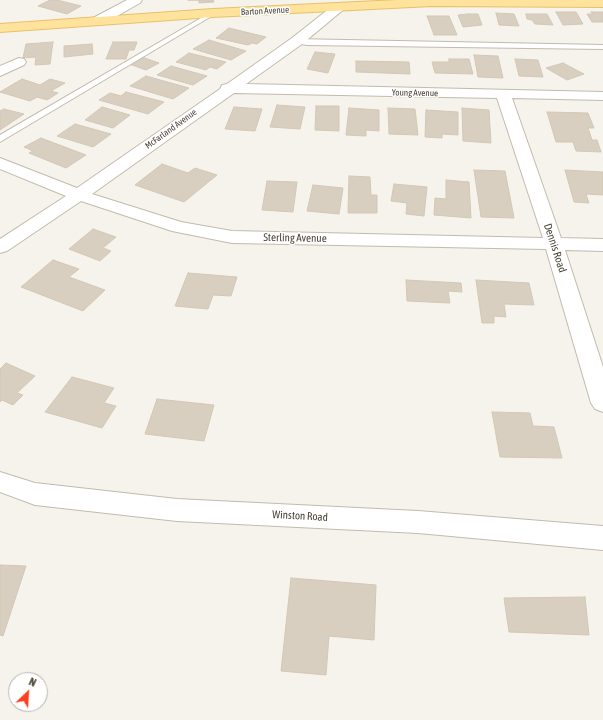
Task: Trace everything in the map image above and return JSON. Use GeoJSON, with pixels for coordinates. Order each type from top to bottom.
{"type":"FeatureCollection","features":[{"type":"Feature","properties":{"kind":"main road","name":"Barton Avenue"},"geometry":{"type":"LineString","coordinates":[[0,28],[213,13],[432,2],[596,2]]}},
{"type":"Feature","properties":{"kind":"street"},"geometry":{"type":"LineString","coordinates":[[98,21],[136,0]]}},
{"type":"Feature","properties":{"kind":"street","name":"McFarland Avenue"},"geometry":{"type":"LineString","coordinates":[[0,247],[79,195],[227,88],[296,41],[339,7]]}},
{"type":"Feature","properties":{"kind":"street"},"geometry":{"type":"LineString","coordinates":[[0,72],[19,62]]}},
{"type":"Feature","properties":{"kind":"street","name":"Young Avenue"},"geometry":{"type":"LineString","coordinates":[[227,88],[603,96]]}},
{"type":"Feature","properties":{"kind":"street","name":"Dennis Road"},"geometry":{"type":"LineString","coordinates":[[503,94],[554,244],[603,403]]}},
{"type":"Feature","properties":{"kind":"street","name":"Sterling Avenue"},"geometry":{"type":"LineString","coordinates":[[0,163],[79,195],[178,227],[232,237],[603,245]]}},
{"type":"Feature","properties":{"kind":"street","name":"Winston Road"},"geometry":{"type":"LineString","coordinates":[[0,482],[34,494],[177,510],[418,522],[603,538]]}},
{"type":"Feature","properties":{"kind":"lane"},"geometry":{"type":"LineString","coordinates":[[0,139],[213,13]]}},
{"type":"Feature","properties":{"kind":"lane"},"geometry":{"type":"LineString","coordinates":[[296,41],[307,43],[603,46]]}},
{"type":"Feature","properties":{"kind":"building"},"geometry":{"type":"Polygon","coordinates":[[[50,0],[57,0],[81,6],[67,14],[38,6],[50,0]]]}},
{"type":"Feature","properties":{"kind":"building"},"geometry":{"type":"Polygon","coordinates":[[[199,0],[213,0],[214,2],[199,3],[199,0]]]}},
{"type":"Feature","properties":{"kind":"building"},"geometry":{"type":"Polygon","coordinates":[[[556,12],[576,12],[583,24],[563,25],[556,12]]]}},
{"type":"Feature","properties":{"kind":"building"},"geometry":{"type":"Polygon","coordinates":[[[591,12],[603,12],[603,22],[592,22],[587,14],[593,14],[591,12]]]}},
{"type":"Feature","properties":{"kind":"building"},"geometry":{"type":"Polygon","coordinates":[[[496,13],[514,14],[519,26],[499,25],[496,13]]]}},
{"type":"Feature","properties":{"kind":"building"},"geometry":{"type":"Polygon","coordinates":[[[478,14],[482,25],[463,27],[458,15],[478,14]]]}},
{"type":"Feature","properties":{"kind":"building"},"geometry":{"type":"Polygon","coordinates":[[[526,14],[547,14],[553,25],[535,24],[532,20],[527,19],[526,14]]]}},
{"type":"Feature","properties":{"kind":"building"},"geometry":{"type":"Polygon","coordinates":[[[427,16],[449,16],[457,35],[434,35],[427,16]]]}},
{"type":"Feature","properties":{"kind":"building"},"geometry":{"type":"Polygon","coordinates":[[[229,28],[266,37],[257,44],[252,43],[248,45],[216,38],[229,28]]]}},
{"type":"Feature","properties":{"kind":"building"},"geometry":{"type":"Polygon","coordinates":[[[209,40],[246,51],[231,60],[193,49],[209,40]]]}},
{"type":"Feature","properties":{"kind":"building"},"geometry":{"type":"Polygon","coordinates":[[[53,42],[50,64],[35,65],[36,57],[23,58],[26,44],[53,42]]]}},
{"type":"Feature","properties":{"kind":"building"},"geometry":{"type":"Polygon","coordinates":[[[113,42],[137,42],[134,50],[129,50],[126,59],[106,59],[113,42]]]}},
{"type":"Feature","properties":{"kind":"building"},"geometry":{"type":"Polygon","coordinates":[[[92,44],[93,54],[64,57],[64,46],[92,44]]]}},
{"type":"Feature","properties":{"kind":"building"},"geometry":{"type":"Polygon","coordinates":[[[315,52],[335,54],[328,73],[307,69],[315,52]]]}},
{"type":"Feature","properties":{"kind":"building"},"geometry":{"type":"Polygon","coordinates":[[[189,53],[226,62],[217,69],[210,67],[206,70],[176,62],[189,53]]]}},
{"type":"Feature","properties":{"kind":"building"},"geometry":{"type":"Polygon","coordinates":[[[474,55],[498,56],[503,78],[478,77],[474,55]]]}},
{"type":"Feature","properties":{"kind":"building"},"geometry":{"type":"Polygon","coordinates":[[[142,57],[159,63],[146,70],[129,64],[142,57]]]}},
{"type":"Feature","properties":{"kind":"building"},"geometry":{"type":"Polygon","coordinates":[[[449,59],[469,59],[473,74],[435,73],[432,62],[449,62],[449,59]]]}},
{"type":"Feature","properties":{"kind":"building"},"geometry":{"type":"Polygon","coordinates":[[[515,59],[538,60],[543,77],[519,76],[515,59]]]}},
{"type":"Feature","properties":{"kind":"building"},"geometry":{"type":"Polygon","coordinates":[[[356,61],[409,62],[410,74],[356,72],[356,61]]]}},
{"type":"Feature","properties":{"kind":"building"},"geometry":{"type":"Polygon","coordinates":[[[563,63],[584,74],[567,80],[546,68],[563,63]]]}},
{"type":"Feature","properties":{"kind":"building"},"geometry":{"type":"Polygon","coordinates":[[[171,66],[207,76],[193,85],[157,75],[171,66]]]}},
{"type":"Feature","properties":{"kind":"building"},"geometry":{"type":"Polygon","coordinates":[[[146,76],[189,88],[173,99],[130,86],[146,76]]]}},
{"type":"Feature","properties":{"kind":"building"},"geometry":{"type":"Polygon","coordinates":[[[22,79],[40,85],[50,79],[65,83],[51,91],[58,93],[47,100],[37,97],[30,101],[0,92],[22,79]]]}},
{"type":"Feature","properties":{"kind":"building"},"geometry":{"type":"Polygon","coordinates":[[[126,92],[164,102],[148,114],[99,100],[110,93],[121,96],[126,92]]]}},
{"type":"Feature","properties":{"kind":"building"},"geometry":{"type":"Polygon","coordinates":[[[277,105],[305,107],[300,129],[270,127],[277,105]]]}},
{"type":"Feature","properties":{"kind":"building"},"geometry":{"type":"Polygon","coordinates":[[[316,106],[339,106],[339,131],[315,130],[316,106]]]}},
{"type":"Feature","properties":{"kind":"building"},"geometry":{"type":"Polygon","coordinates":[[[102,107],[130,115],[113,128],[85,120],[102,107]]]}},
{"type":"Feature","properties":{"kind":"building"},"geometry":{"type":"Polygon","coordinates":[[[234,107],[262,109],[255,131],[225,129],[234,107]]]}},
{"type":"Feature","properties":{"kind":"building"},"geometry":{"type":"Polygon","coordinates":[[[349,108],[379,110],[379,131],[366,130],[366,136],[346,135],[349,108]]]}},
{"type":"Feature","properties":{"kind":"building"},"geometry":{"type":"Polygon","coordinates":[[[388,108],[415,109],[418,135],[389,134],[388,108]]]}},
{"type":"Feature","properties":{"kind":"building"},"geometry":{"type":"Polygon","coordinates":[[[462,108],[489,110],[491,143],[463,141],[462,108]]]}},
{"type":"Feature","properties":{"kind":"building"},"geometry":{"type":"Polygon","coordinates":[[[4,109],[24,114],[0,130],[0,111],[4,109]]]}},
{"type":"Feature","properties":{"kind":"building"},"geometry":{"type":"Polygon","coordinates":[[[426,110],[458,112],[458,135],[442,134],[442,138],[425,137],[426,110]]]}},
{"type":"Feature","properties":{"kind":"building"},"geometry":{"type":"Polygon","coordinates":[[[547,112],[588,113],[594,128],[588,128],[592,140],[597,140],[601,152],[576,151],[573,142],[556,142],[547,112]]]}},
{"type":"Feature","properties":{"kind":"building"},"geometry":{"type":"Polygon","coordinates":[[[75,124],[111,134],[93,147],[57,136],[75,124]]]}},
{"type":"Feature","properties":{"kind":"building"},"geometry":{"type":"Polygon","coordinates":[[[41,138],[86,155],[66,168],[29,153],[33,151],[24,147],[41,138]]]}},
{"type":"Feature","properties":{"kind":"building"},"geometry":{"type":"Polygon","coordinates":[[[162,164],[188,173],[195,168],[217,175],[184,202],[135,185],[162,164]]]}},
{"type":"Feature","properties":{"kind":"building"},"geometry":{"type":"Polygon","coordinates":[[[474,170],[505,171],[514,218],[481,217],[474,170]]]}},
{"type":"Feature","properties":{"kind":"building"},"geometry":{"type":"Polygon","coordinates":[[[565,170],[603,172],[603,195],[586,194],[589,203],[574,202],[565,170]]]}},
{"type":"Feature","properties":{"kind":"building"},"geometry":{"type":"Polygon","coordinates":[[[349,176],[370,177],[371,195],[377,195],[377,213],[348,213],[349,176]]]}},
{"type":"Feature","properties":{"kind":"building"},"geometry":{"type":"Polygon","coordinates":[[[446,180],[469,182],[471,218],[434,215],[435,198],[446,199],[446,180]]]}},
{"type":"Feature","properties":{"kind":"building"},"geometry":{"type":"Polygon","coordinates":[[[267,181],[297,182],[293,212],[262,210],[267,181]]]}},
{"type":"Feature","properties":{"kind":"building"},"geometry":{"type":"Polygon","coordinates":[[[394,184],[427,187],[424,216],[406,214],[407,203],[391,201],[394,184]]]}},
{"type":"Feature","properties":{"kind":"building"},"geometry":{"type":"Polygon","coordinates":[[[313,185],[343,188],[339,214],[307,211],[313,185]]]}},
{"type":"Feature","properties":{"kind":"building"},"geometry":{"type":"Polygon","coordinates":[[[93,229],[116,237],[103,248],[111,251],[100,261],[69,249],[93,229]]]}},
{"type":"Feature","properties":{"kind":"building"},"geometry":{"type":"Polygon","coordinates":[[[53,260],[79,269],[69,277],[105,290],[83,311],[21,287],[53,260]]]}},
{"type":"Feature","properties":{"kind":"building"},"geometry":{"type":"Polygon","coordinates":[[[188,273],[237,277],[231,296],[213,295],[208,309],[175,306],[188,273]]]}},
{"type":"Feature","properties":{"kind":"building"},"geometry":{"type":"Polygon","coordinates":[[[406,280],[461,283],[462,292],[448,291],[450,303],[407,301],[406,280]]]}},
{"type":"Feature","properties":{"kind":"building"},"geometry":{"type":"Polygon","coordinates":[[[476,280],[529,283],[534,305],[504,304],[506,317],[494,316],[494,323],[482,323],[476,280]]]}},
{"type":"Feature","properties":{"kind":"building"},"geometry":{"type":"Polygon","coordinates":[[[6,363],[35,376],[17,393],[23,395],[13,405],[2,400],[0,402],[0,369],[6,363]]]}},
{"type":"Feature","properties":{"kind":"building"},"geometry":{"type":"Polygon","coordinates":[[[72,377],[114,388],[104,403],[116,406],[102,428],[45,412],[72,377]]]}},
{"type":"Feature","properties":{"kind":"building"},"geometry":{"type":"Polygon","coordinates":[[[157,399],[214,405],[204,441],[145,434],[157,399]]]}},
{"type":"Feature","properties":{"kind":"building"},"geometry":{"type":"Polygon","coordinates":[[[492,412],[530,413],[533,426],[554,427],[562,458],[500,457],[492,412]]]}},
{"type":"Feature","properties":{"kind":"building"},"geometry":{"type":"Polygon","coordinates":[[[0,565],[26,566],[3,636],[0,635],[0,565]]]}},
{"type":"Feature","properties":{"kind":"building"},"geometry":{"type":"Polygon","coordinates":[[[291,578],[376,585],[374,640],[329,636],[326,675],[281,671],[291,578]]]}},
{"type":"Feature","properties":{"kind":"building"},"geometry":{"type":"Polygon","coordinates":[[[585,597],[589,635],[509,632],[504,598],[585,597]]]}}]}
